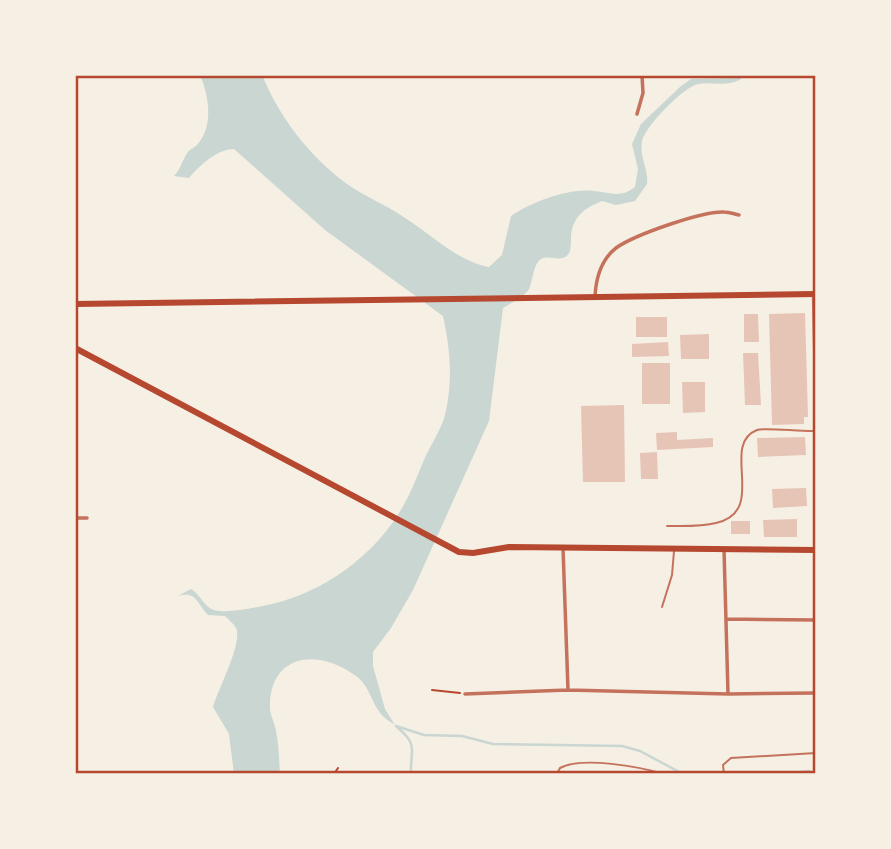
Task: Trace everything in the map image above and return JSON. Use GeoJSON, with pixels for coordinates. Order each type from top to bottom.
{"type":"FeatureCollection","features":[{"type":"Feature","properties":{"kind":"main road"},"geometry":{"type":"LineString","coordinates":[[75,304],[815,293]]}},
{"type":"Feature","properties":{"kind":"main road"},"geometry":{"type":"LineString","coordinates":[[75,348],[450,549],[473,553],[509,547],[816,550]]}},
{"type":"Feature","properties":{"kind":"street"},"geometry":{"type":"LineString","coordinates":[[637,114],[643,93],[642,75]]}},
{"type":"Feature","properties":{"kind":"street"},"geometry":{"type":"LineString","coordinates":[[595,296],[596,283],[607,258],[625,243],[663,227],[713,213],[739,215]]}},
{"type":"Feature","properties":{"kind":"street"},"geometry":{"type":"LineString","coordinates":[[815,293],[816,388]]}},
{"type":"Feature","properties":{"kind":"street"},"geometry":{"type":"LineString","coordinates":[[75,518],[87,518]]}},
{"type":"Feature","properties":{"kind":"street"},"geometry":{"type":"LineString","coordinates":[[563,547],[568,690]]}},
{"type":"Feature","properties":{"kind":"street"},"geometry":{"type":"LineString","coordinates":[[724,549],[728,694]]}},
{"type":"Feature","properties":{"kind":"street"},"geometry":{"type":"LineString","coordinates":[[726,619],[816,620]]}},
{"type":"Feature","properties":{"kind":"street"},"geometry":{"type":"LineString","coordinates":[[465,694],[568,690],[728,694],[816,692]]}},
{"type":"Feature","properties":{"kind":"lane"},"geometry":{"type":"LineString","coordinates":[[667,526],[715,524],[738,511],[742,500],[742,448],[753,432],[761,429],[800,433],[816,431]]}},
{"type":"Feature","properties":{"kind":"lane"},"geometry":{"type":"LineString","coordinates":[[662,607],[672,575],[674,548]]}},
{"type":"Feature","properties":{"kind":"lane"},"geometry":{"type":"LineString","coordinates":[[724,772],[724,762],[731,758],[816,753]]}},
{"type":"Feature","properties":{"kind":"lane"},"geometry":{"type":"LineString","coordinates":[[557,774],[560,768],[569,765],[618,764],[664,774]]}},
{"type":"Feature","properties":{"kind":"path"},"geometry":{"type":"LineString","coordinates":[[432,690],[465,694]]}},
{"type":"Feature","properties":{"kind":"path"},"geometry":{"type":"LineString","coordinates":[[334,774],[338,768]]}},
{"type":"Feature","properties":{"kind":"shaded area"},"geometry":{"type":"Polygon","coordinates":[[[200,75],[262,75],[297,135],[333,173],[448,249],[489,267],[502,255],[511,216],[520,211],[562,194],[594,191],[620,194],[635,187],[638,169],[632,144],[641,124],[681,86],[691,79],[745,75],[735,82],[698,84],[674,100],[657,118],[642,141],[647,184],[635,201],[616,205],[602,201],[586,210],[575,222],[567,255],[541,259],[536,265],[527,292],[503,308],[489,421],[413,590],[391,628],[373,652],[373,666],[385,709],[395,725],[382,715],[356,676],[326,661],[298,661],[286,667],[277,677],[272,691],[270,710],[277,736],[280,774],[234,774],[229,734],[213,707],[233,655],[236,628],[225,616],[208,615],[193,597],[178,596],[191,589],[207,606],[220,611],[272,604],[310,591],[329,581],[363,556],[391,525],[402,508],[442,423],[449,386],[449,351],[443,316],[325,230],[234,149],[215,155],[189,178],[174,176],[206,129],[206,92],[200,75]]]}},
{"type":"Feature","properties":{"kind":"building"},"geometry":{"type":"Polygon","coordinates":[[[805,313],[808,417],[804,417],[804,424],[772,425],[769,314],[805,313]]]}},
{"type":"Feature","properties":{"kind":"building"},"geometry":{"type":"Polygon","coordinates":[[[744,314],[758,314],[759,342],[744,342],[744,314]]]}},
{"type":"Feature","properties":{"kind":"building"},"geometry":{"type":"Polygon","coordinates":[[[636,317],[667,317],[667,337],[636,337],[636,317]]]}},
{"type":"Feature","properties":{"kind":"building"},"geometry":{"type":"Polygon","coordinates":[[[709,334],[709,359],[681,359],[680,335],[709,334]]]}},
{"type":"Feature","properties":{"kind":"building"},"geometry":{"type":"Polygon","coordinates":[[[668,342],[669,356],[632,357],[632,344],[668,342]]]}},
{"type":"Feature","properties":{"kind":"building"},"geometry":{"type":"Polygon","coordinates":[[[743,353],[758,353],[761,405],[745,405],[743,353]]]}},
{"type":"Feature","properties":{"kind":"building"},"geometry":{"type":"Polygon","coordinates":[[[642,363],[670,363],[670,404],[642,404],[642,363]]]}},
{"type":"Feature","properties":{"kind":"building"},"geometry":{"type":"Polygon","coordinates":[[[682,382],[705,382],[705,412],[683,413],[682,382]]]}},
{"type":"Feature","properties":{"kind":"building"},"geometry":{"type":"Polygon","coordinates":[[[624,405],[625,482],[583,482],[581,406],[624,405]]]}},
{"type":"Feature","properties":{"kind":"building"},"geometry":{"type":"Polygon","coordinates":[[[677,432],[677,440],[713,438],[713,447],[657,450],[656,433],[677,432]]]}},
{"type":"Feature","properties":{"kind":"building"},"geometry":{"type":"Polygon","coordinates":[[[805,437],[806,455],[758,457],[757,438],[805,437]]]}},
{"type":"Feature","properties":{"kind":"building"},"geometry":{"type":"Polygon","coordinates":[[[657,452],[658,479],[641,479],[640,453],[657,452]]]}},
{"type":"Feature","properties":{"kind":"building"},"geometry":{"type":"Polygon","coordinates":[[[806,488],[807,506],[773,508],[772,489],[806,488]]]}},
{"type":"Feature","properties":{"kind":"building"},"geometry":{"type":"Polygon","coordinates":[[[797,519],[797,537],[764,537],[763,520],[797,519]]]}},
{"type":"Feature","properties":{"kind":"building"},"geometry":{"type":"Polygon","coordinates":[[[731,521],[750,521],[750,534],[731,534],[731,521]]]}},
{"type":"Feature","properties":{"kind":"waterway"},"geometry":{"type":"LineString","coordinates":[[396,726],[424,735],[462,736],[493,744],[622,746],[640,751],[683,774]]}},
{"type":"Feature","properties":{"kind":"waterway"},"geometry":{"type":"LineString","coordinates":[[398,728],[411,744],[411,774]]}},
{"type":"Feature","properties":{"kind":"waterway"},"geometry":{"type":"LineString","coordinates":[[780,774],[809,771]]}}]}
